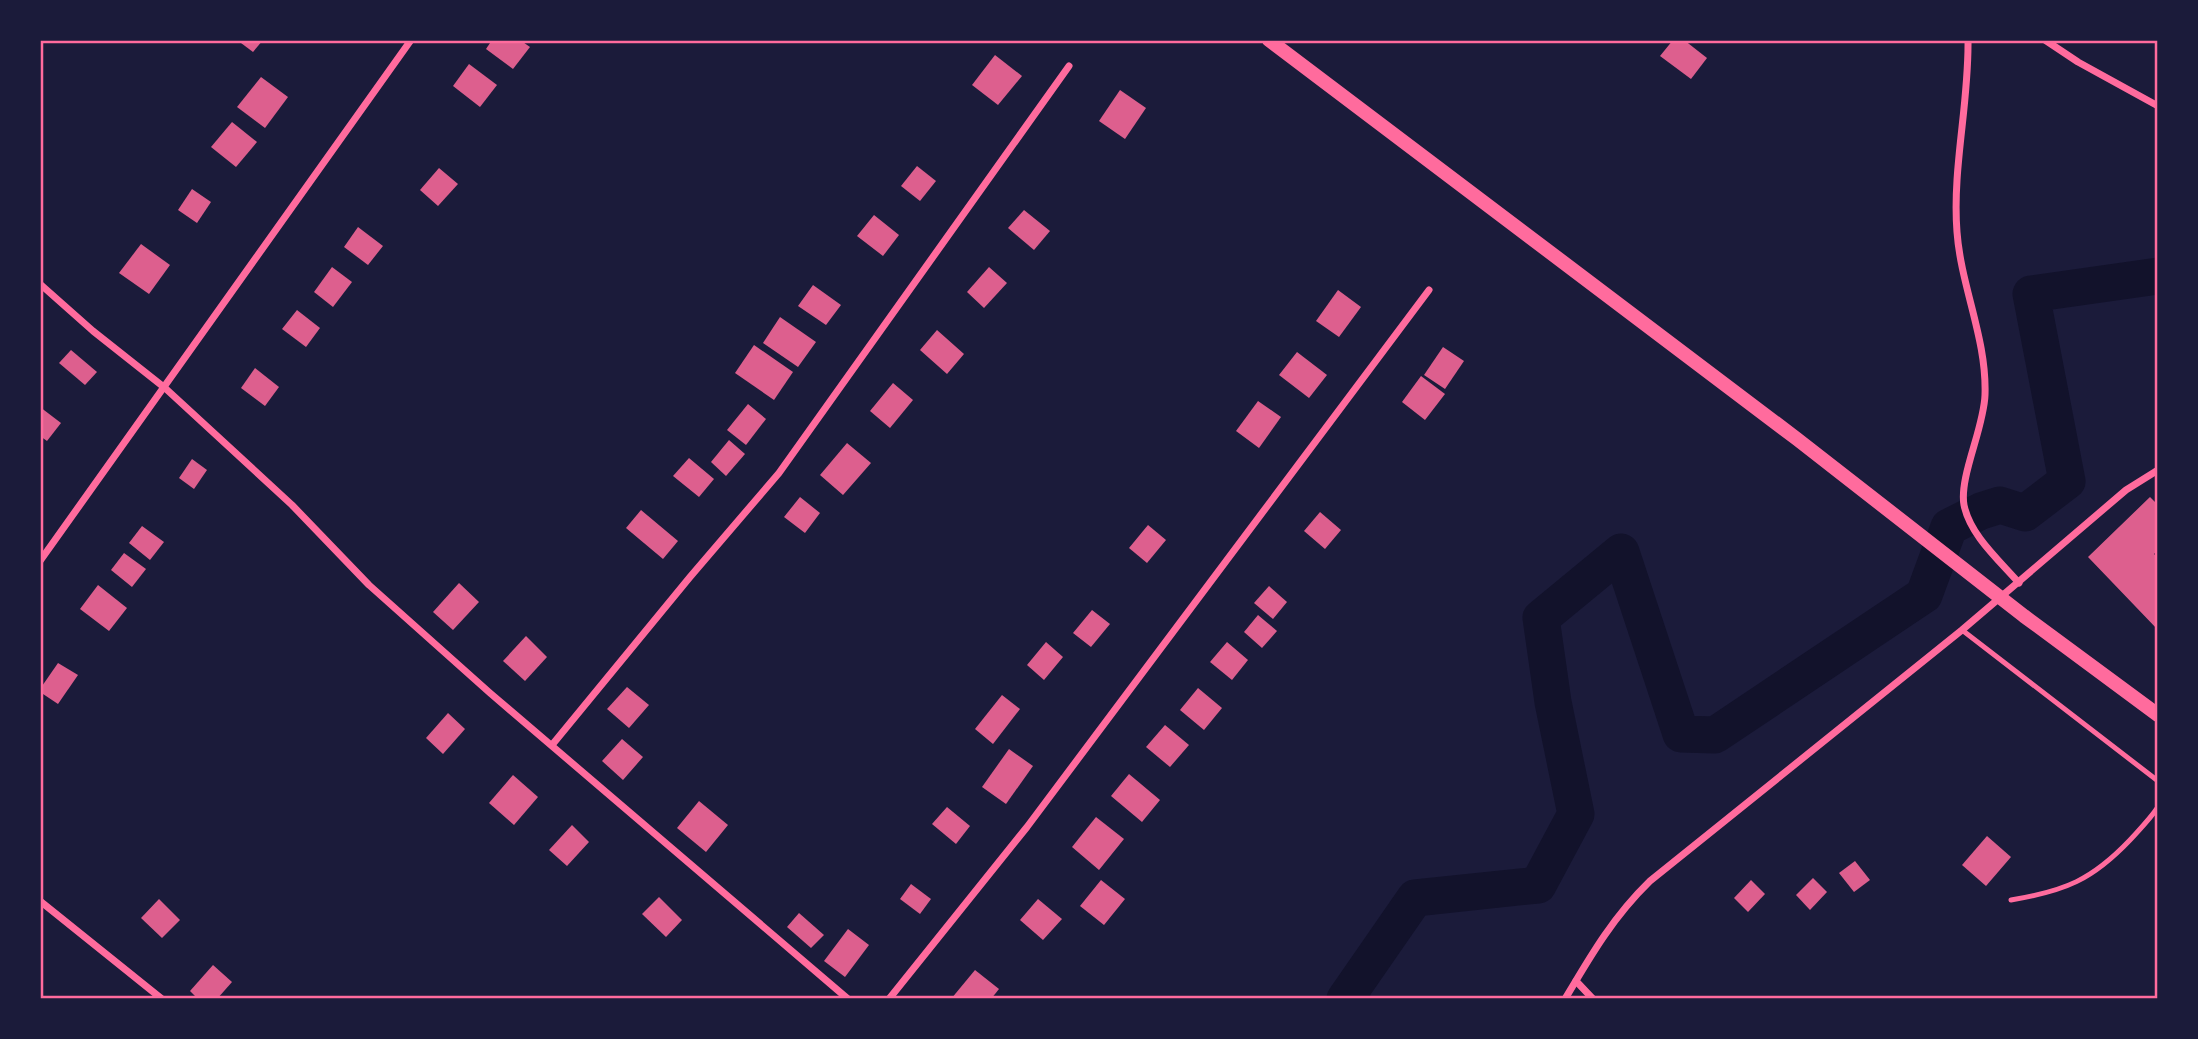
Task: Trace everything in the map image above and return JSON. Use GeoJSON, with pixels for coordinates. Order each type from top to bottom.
{"type":"FeatureCollection","features":[{"type":"Feature","properties":{"kind":"main road"},"geometry":{"type":"LineString","coordinates":[[1269,40],[1797,439],[2024,616],[2158,715]]}},
{"type":"Feature","properties":{"kind":"street"},"geometry":{"type":"LineString","coordinates":[[40,561],[411,40]]}},
{"type":"Feature","properties":{"kind":"street"},"geometry":{"type":"LineString","coordinates":[[1968,40],[1957,229],[1963,276],[1982,349],[1985,397],[1982,420],[1965,484],[1964,503],[1978,535],[2019,583]]}},
{"type":"Feature","properties":{"kind":"street"},"geometry":{"type":"LineString","coordinates":[[2045,40],[2078,62],[2158,106]]}},
{"type":"Feature","properties":{"kind":"street"},"geometry":{"type":"LineString","coordinates":[[552,745],[779,473],[1069,66]]}},
{"type":"Feature","properties":{"kind":"street"},"geometry":{"type":"LineString","coordinates":[[40,284],[93,331],[165,388],[292,505],[369,585],[848,999]]}},
{"type":"Feature","properties":{"kind":"street"},"geometry":{"type":"LineString","coordinates":[[889,999],[1027,827],[1429,290]]}},
{"type":"Feature","properties":{"kind":"street"},"geometry":{"type":"LineString","coordinates":[[1565,999],[1610,926],[1627,903],[1650,881],[1962,630],[2126,490],[2158,470]]}},
{"type":"Feature","properties":{"kind":"street"},"geometry":{"type":"LineString","coordinates":[[40,901],[162,999]]}},
{"type":"Feature","properties":{"kind":"street"},"geometry":{"type":"LineString","coordinates":[[1576,981],[1592,999]]}},
{"type":"Feature","properties":{"kind":"lane"},"geometry":{"type":"LineString","coordinates":[[1962,630],[2158,781]]}},
{"type":"Feature","properties":{"kind":"lane"},"geometry":{"type":"LineString","coordinates":[[2011,900],[2043,895],[2088,877],[2123,847],[2158,807]]}},
{"type":"Feature","properties":{"kind":"building"},"geometry":{"type":"Polygon","coordinates":[[[237,40],[263,40],[253,52],[237,40]]]}},
{"type":"Feature","properties":{"kind":"building"},"geometry":{"type":"Polygon","coordinates":[[[492,40],[520,40],[530,47],[513,69],[486,49],[492,40]]]}},
{"type":"Feature","properties":{"kind":"building"},"geometry":{"type":"Polygon","coordinates":[[[1673,40],[1684,40],[1707,58],[1691,79],[1660,56],[1673,40]]]}},
{"type":"Feature","properties":{"kind":"building"},"geometry":{"type":"Polygon","coordinates":[[[995,55],[1022,76],[998,105],[972,85],[995,55]]]}},
{"type":"Feature","properties":{"kind":"building"},"geometry":{"type":"Polygon","coordinates":[[[469,64],[497,85],[480,107],[453,86],[469,64]]]}},
{"type":"Feature","properties":{"kind":"building"},"geometry":{"type":"Polygon","coordinates":[[[261,77],[288,97],[265,128],[237,107],[261,77]]]}},
{"type":"Feature","properties":{"kind":"building"},"geometry":{"type":"Polygon","coordinates":[[[1120,90],[1146,108],[1125,139],[1099,121],[1120,90]]]}},
{"type":"Feature","properties":{"kind":"building"},"geometry":{"type":"Polygon","coordinates":[[[232,122],[257,142],[236,167],[211,147],[232,122]]]}},
{"type":"Feature","properties":{"kind":"building"},"geometry":{"type":"Polygon","coordinates":[[[917,166],[936,181],[920,201],[901,186],[917,166]]]}},
{"type":"Feature","properties":{"kind":"building"},"geometry":{"type":"Polygon","coordinates":[[[439,168],[458,184],[438,206],[420,190],[439,168]]]}},
{"type":"Feature","properties":{"kind":"building"},"geometry":{"type":"Polygon","coordinates":[[[192,189],[211,202],[197,223],[178,210],[192,189]]]}},
{"type":"Feature","properties":{"kind":"building"},"geometry":{"type":"Polygon","coordinates":[[[1024,210],[1050,231],[1034,250],[1008,228],[1024,210]]]}},
{"type":"Feature","properties":{"kind":"building"},"geometry":{"type":"Polygon","coordinates":[[[874,215],[899,235],[883,256],[857,236],[874,215]]]}},
{"type":"Feature","properties":{"kind":"building"},"geometry":{"type":"Polygon","coordinates":[[[358,227],[383,246],[368,265],[344,247],[358,227]]]}},
{"type":"Feature","properties":{"kind":"building"},"geometry":{"type":"Polygon","coordinates":[[[141,244],[170,265],[149,294],[119,273],[141,244]]]}},
{"type":"Feature","properties":{"kind":"building"},"geometry":{"type":"Polygon","coordinates":[[[332,267],[352,282],[333,307],[314,292],[332,267]]]}},
{"type":"Feature","properties":{"kind":"building"},"geometry":{"type":"Polygon","coordinates":[[[989,267],[1007,283],[984,308],[967,292],[989,267]]]}},
{"type":"Feature","properties":{"kind":"building"},"geometry":{"type":"Polygon","coordinates":[[[813,285],[841,305],[826,325],[798,306],[813,285]]]}},
{"type":"Feature","properties":{"kind":"building"},"geometry":{"type":"Polygon","coordinates":[[[1338,290],[1361,307],[1339,337],[1316,321],[1338,290]]]}},
{"type":"Feature","properties":{"kind":"building"},"geometry":{"type":"Polygon","coordinates":[[[297,310],[320,328],[306,347],[282,329],[297,310]]]}},
{"type":"Feature","properties":{"kind":"building"},"geometry":{"type":"Polygon","coordinates":[[[780,317],[816,342],[798,367],[763,343],[780,317]]]}},
{"type":"Feature","properties":{"kind":"building"},"geometry":{"type":"Polygon","coordinates":[[[937,330],[964,354],[947,374],[920,350],[937,330]]]}},
{"type":"Feature","properties":{"kind":"building"},"geometry":{"type":"Polygon","coordinates":[[[754,345],[793,372],[774,400],[735,373],[754,345]]]}},
{"type":"Feature","properties":{"kind":"building"},"geometry":{"type":"Polygon","coordinates":[[[1443,347],[1464,361],[1445,389],[1424,375],[1443,347]]]}},
{"type":"Feature","properties":{"kind":"building"},"geometry":{"type":"Polygon","coordinates":[[[71,350],[97,372],[85,385],[59,363],[71,350]]]}},
{"type":"Feature","properties":{"kind":"building"},"geometry":{"type":"Polygon","coordinates":[[[1297,352],[1327,375],[1309,398],[1279,375],[1297,352]]]}},
{"type":"Feature","properties":{"kind":"building"},"geometry":{"type":"Polygon","coordinates":[[[255,368],[279,387],[265,406],[241,388],[255,368]]]}},
{"type":"Feature","properties":{"kind":"building"},"geometry":{"type":"Polygon","coordinates":[[[1421,376],[1445,394],[1425,420],[1402,402],[1421,376]]]}},
{"type":"Feature","properties":{"kind":"building"},"geometry":{"type":"Polygon","coordinates":[[[893,383],[913,400],[890,428],[870,411],[893,383]]]}},
{"type":"Feature","properties":{"kind":"building"},"geometry":{"type":"Polygon","coordinates":[[[1258,401],[1281,417],[1259,448],[1236,431],[1258,401]]]}},
{"type":"Feature","properties":{"kind":"building"},"geometry":{"type":"Polygon","coordinates":[[[748,404],[766,419],[746,445],[727,430],[748,404]]]}},
{"type":"Feature","properties":{"kind":"building"},"geometry":{"type":"Polygon","coordinates":[[[40,407],[61,423],[47,441],[40,436],[40,407]]]}},
{"type":"Feature","properties":{"kind":"building"},"geometry":{"type":"Polygon","coordinates":[[[729,440],[745,454],[726,476],[711,462],[729,440]]]}},
{"type":"Feature","properties":{"kind":"building"},"geometry":{"type":"Polygon","coordinates":[[[847,443],[871,463],[843,495],[820,475],[847,443]]]}},
{"type":"Feature","properties":{"kind":"building"},"geometry":{"type":"Polygon","coordinates":[[[689,458],[714,479],[699,497],[673,476],[689,458]]]}},
{"type":"Feature","properties":{"kind":"building"},"geometry":{"type":"Polygon","coordinates":[[[192,459],[207,470],[194,489],[179,478],[192,459]]]}},
{"type":"Feature","properties":{"kind":"building"},"geometry":{"type":"Polygon","coordinates":[[[800,497],[820,513],[805,533],[784,517],[800,497]]]}},
{"type":"Feature","properties":{"kind":"building"},"geometry":{"type":"Polygon","coordinates":[[[2150,497],[2158,505],[2158,550],[2154,554],[2158,558],[2158,630],[2088,557],[2150,497]]]}},
{"type":"Feature","properties":{"kind":"building"},"geometry":{"type":"Polygon","coordinates":[[[641,510],[678,541],[663,559],[626,528],[641,510]]]}},
{"type":"Feature","properties":{"kind":"building"},"geometry":{"type":"Polygon","coordinates":[[[1320,512],[1341,530],[1325,549],[1304,531],[1320,512]]]}},
{"type":"Feature","properties":{"kind":"building"},"geometry":{"type":"Polygon","coordinates":[[[1148,525],[1166,540],[1147,563],[1129,548],[1148,525]]]}},
{"type":"Feature","properties":{"kind":"building"},"geometry":{"type":"Polygon","coordinates":[[[142,526],[164,542],[150,560],[129,543],[142,526]]]}},
{"type":"Feature","properties":{"kind":"building"},"geometry":{"type":"Polygon","coordinates":[[[124,553],[146,569],[132,587],[111,570],[124,553]]]}},
{"type":"Feature","properties":{"kind":"building"},"geometry":{"type":"Polygon","coordinates":[[[459,583],[479,602],[453,630],[433,612],[459,583]]]}},
{"type":"Feature","properties":{"kind":"building"},"geometry":{"type":"Polygon","coordinates":[[[98,585],[127,608],[109,631],[80,609],[98,585]]]}},
{"type":"Feature","properties":{"kind":"building"},"geometry":{"type":"Polygon","coordinates":[[[1269,586],[1287,602],[1273,619],[1254,603],[1269,586]]]}},
{"type":"Feature","properties":{"kind":"building"},"geometry":{"type":"Polygon","coordinates":[[[1092,610],[1110,624],[1091,647],[1073,633],[1092,610]]]}},
{"type":"Feature","properties":{"kind":"building"},"geometry":{"type":"Polygon","coordinates":[[[1258,615],[1277,631],[1262,648],[1244,632],[1258,615]]]}},
{"type":"Feature","properties":{"kind":"building"},"geometry":{"type":"Polygon","coordinates":[[[526,636],[547,657],[525,681],[503,661],[526,636]]]}},
{"type":"Feature","properties":{"kind":"building"},"geometry":{"type":"Polygon","coordinates":[[[1046,642],[1063,657],[1044,680],[1027,665],[1046,642]]]}},
{"type":"Feature","properties":{"kind":"building"},"geometry":{"type":"Polygon","coordinates":[[[1227,642],[1248,660],[1232,680],[1210,662],[1227,642]]]}},
{"type":"Feature","properties":{"kind":"building"},"geometry":{"type":"Polygon","coordinates":[[[58,663],[78,675],[58,704],[40,692],[40,689],[58,663]]]}},
{"type":"Feature","properties":{"kind":"building"},"geometry":{"type":"Polygon","coordinates":[[[627,687],[649,705],[629,728],[607,709],[627,687]]]}},
{"type":"Feature","properties":{"kind":"building"},"geometry":{"type":"Polygon","coordinates":[[[1198,688],[1222,708],[1204,730],[1180,710],[1198,688]]]}},
{"type":"Feature","properties":{"kind":"building"},"geometry":{"type":"Polygon","coordinates":[[[1002,695],[1020,709],[993,744],[975,729],[1002,695]]]}},
{"type":"Feature","properties":{"kind":"building"},"geometry":{"type":"Polygon","coordinates":[[[448,713],[465,729],[443,754],[426,738],[448,713]]]}},
{"type":"Feature","properties":{"kind":"building"},"geometry":{"type":"Polygon","coordinates":[[[1165,725],[1189,745],[1170,767],[1146,747],[1165,725]]]}},
{"type":"Feature","properties":{"kind":"building"},"geometry":{"type":"Polygon","coordinates":[[[622,739],[643,757],[623,780],[602,761],[622,739]]]}},
{"type":"Feature","properties":{"kind":"building"},"geometry":{"type":"Polygon","coordinates":[[[1009,749],[1033,766],[1006,804],[982,787],[1009,749]]]}},
{"type":"Feature","properties":{"kind":"building"},"geometry":{"type":"Polygon","coordinates":[[[1129,774],[1160,800],[1142,822],[1111,796],[1129,774]]]}},
{"type":"Feature","properties":{"kind":"building"},"geometry":{"type":"Polygon","coordinates":[[[513,775],[538,797],[514,825],[489,803],[513,775]]]}},
{"type":"Feature","properties":{"kind":"building"},"geometry":{"type":"Polygon","coordinates":[[[699,801],[728,825],[706,852],[677,828],[699,801]]]}},
{"type":"Feature","properties":{"kind":"building"},"geometry":{"type":"Polygon","coordinates":[[[947,807],[970,826],[956,844],[932,824],[947,807]]]}},
{"type":"Feature","properties":{"kind":"building"},"geometry":{"type":"Polygon","coordinates":[[[1096,817],[1124,839],[1099,870],[1072,847],[1096,817]]]}},
{"type":"Feature","properties":{"kind":"building"},"geometry":{"type":"Polygon","coordinates":[[[572,825],[589,842],[567,866],[549,850],[572,825]]]}},
{"type":"Feature","properties":{"kind":"building"},"geometry":{"type":"Polygon","coordinates":[[[1987,836],[2011,857],[1986,886],[1962,865],[1987,836]]]}},
{"type":"Feature","properties":{"kind":"building"},"geometry":{"type":"Polygon","coordinates":[[[1855,861],[1870,880],[1854,892],[1839,873],[1855,861]]]}},
{"type":"Feature","properties":{"kind":"building"},"geometry":{"type":"Polygon","coordinates":[[[1813,878],[1827,892],[1810,910],[1796,895],[1813,878]]]}},
{"type":"Feature","properties":{"kind":"building"},"geometry":{"type":"Polygon","coordinates":[[[1101,880],[1125,899],[1104,925],[1080,906],[1101,880]]]}},
{"type":"Feature","properties":{"kind":"building"},"geometry":{"type":"Polygon","coordinates":[[[1751,880],[1765,894],[1748,912],[1734,898],[1751,880]]]}},
{"type":"Feature","properties":{"kind":"building"},"geometry":{"type":"Polygon","coordinates":[[[911,884],[931,899],[920,914],[900,899],[911,884]]]}},
{"type":"Feature","properties":{"kind":"building"},"geometry":{"type":"Polygon","coordinates":[[[659,897],[682,920],[666,937],[642,914],[659,897]]]}},
{"type":"Feature","properties":{"kind":"building"},"geometry":{"type":"Polygon","coordinates":[[[159,899],[180,920],[162,938],[141,918],[159,899]]]}},
{"type":"Feature","properties":{"kind":"building"},"geometry":{"type":"Polygon","coordinates":[[[1038,899],[1062,919],[1043,940],[1020,920],[1038,899]]]}},
{"type":"Feature","properties":{"kind":"building"},"geometry":{"type":"Polygon","coordinates":[[[799,913],[824,935],[811,948],[787,927],[799,913]]]}},
{"type":"Feature","properties":{"kind":"building"},"geometry":{"type":"Polygon","coordinates":[[[848,929],[869,945],[845,977],[824,961],[848,929]]]}},
{"type":"Feature","properties":{"kind":"building"},"geometry":{"type":"Polygon","coordinates":[[[213,965],[232,982],[217,999],[198,999],[190,991],[213,965]]]}},
{"type":"Feature","properties":{"kind":"building"},"geometry":{"type":"Polygon","coordinates":[[[975,970],[999,989],[991,999],[951,999],[975,970]]]}},
{"type":"Feature","properties":{"kind":"waterway"},"geometry":{"type":"LineString","coordinates":[[1345,999],[1415,898],[1538,885],[1576,814],[1553,702],[1541,618],[1621,552],[1681,734],[1715,735],[1924,595],[1949,527],[2000,505],[2025,513],[2067,481],[2031,294],[2158,276]]}}]}
